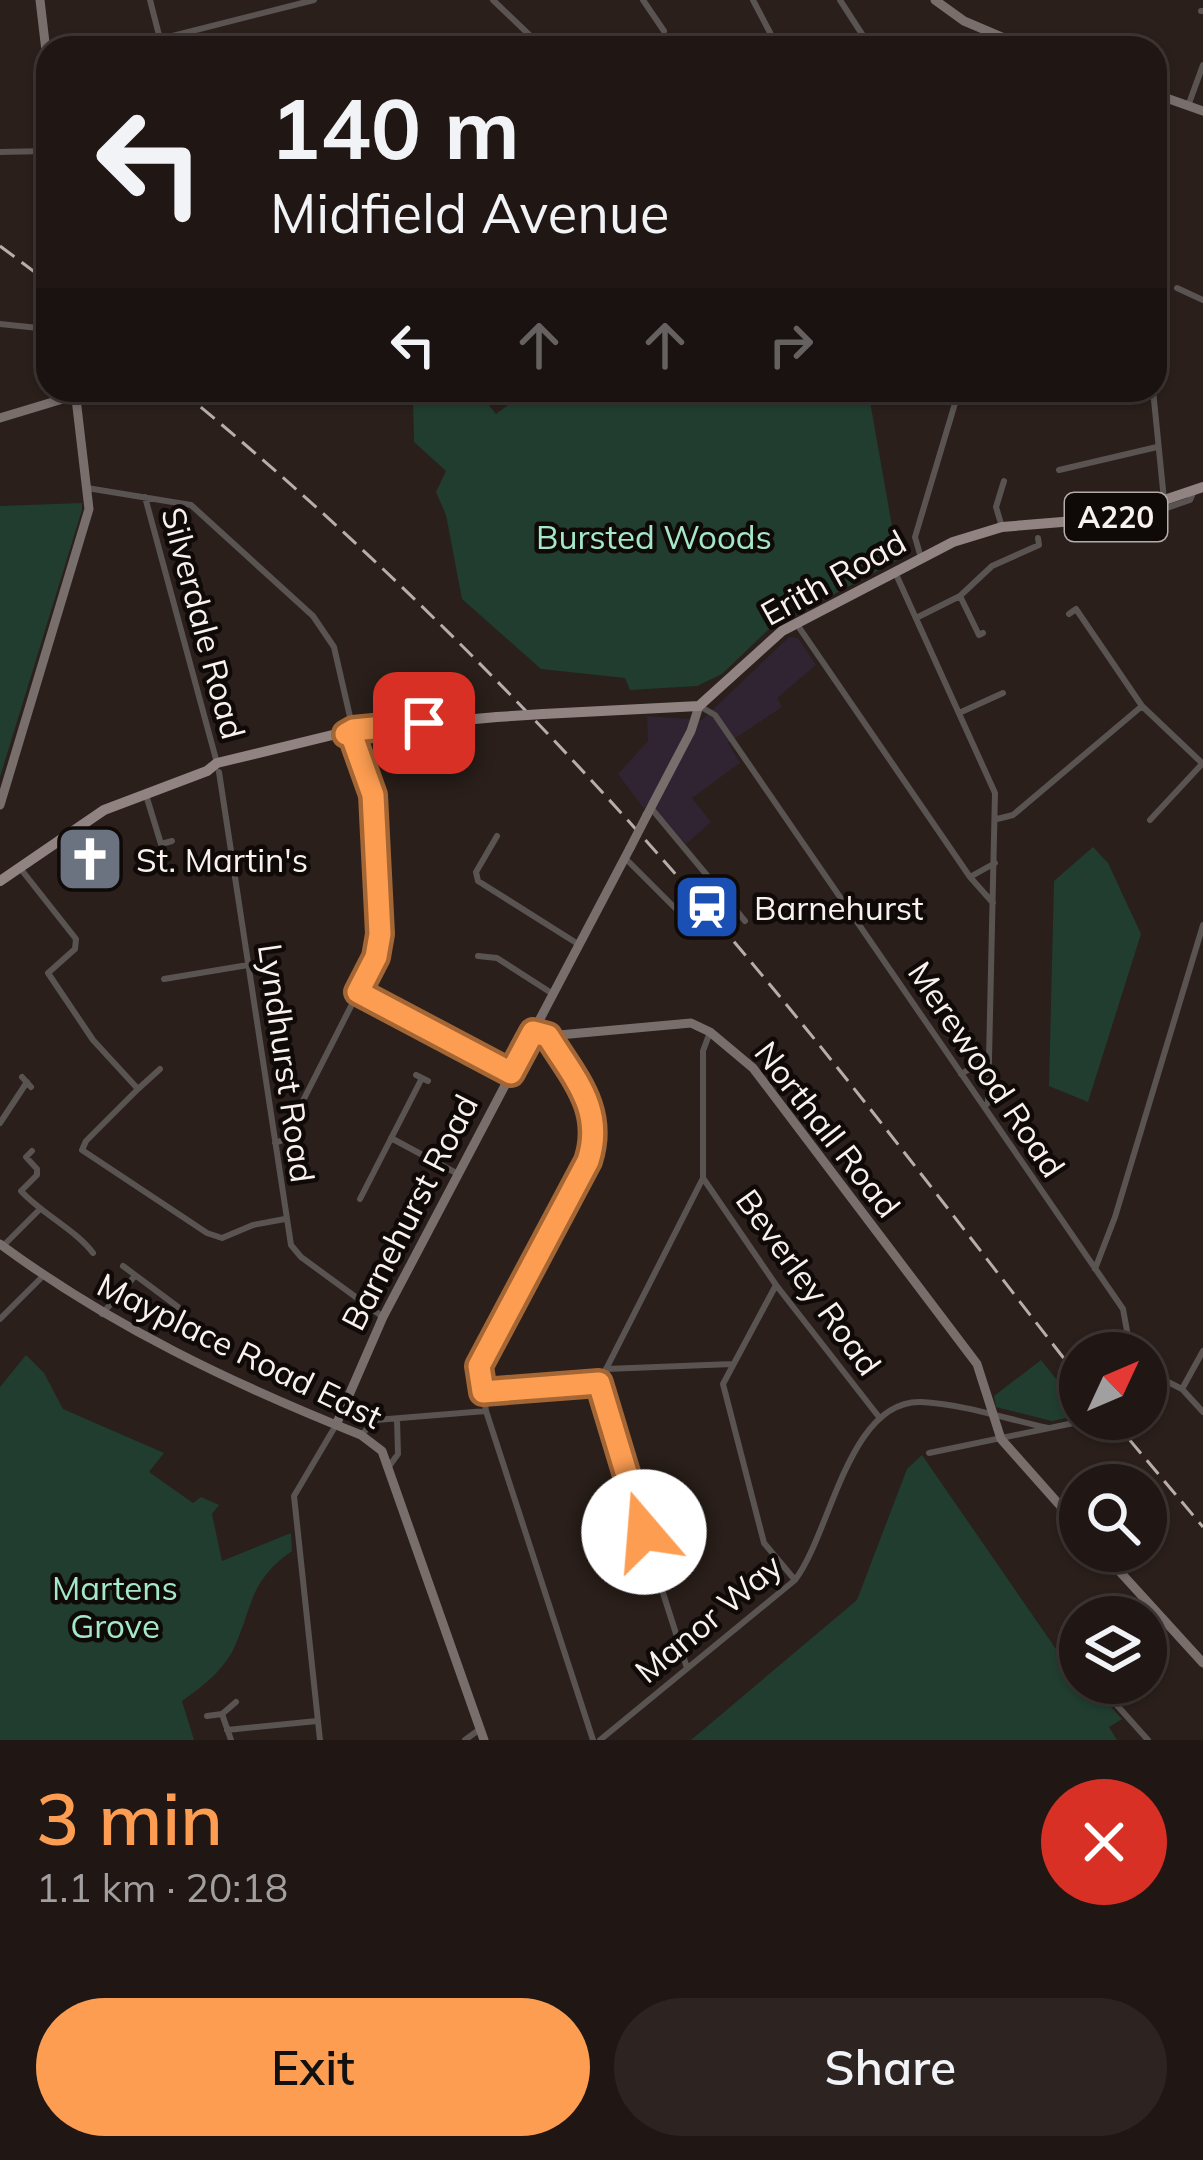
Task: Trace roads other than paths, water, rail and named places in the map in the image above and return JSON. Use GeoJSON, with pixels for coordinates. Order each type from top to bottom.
{"type":"FeatureCollection","features":[{"type":"Feature","properties":{"kind":"main road","name":"Erith Road"},"geometry":{"type":"LineString","coordinates":[[699,706],[796,623],[964,538],[1002,527],[1111,518],[1198,489]]}},
{"type":"Feature","properties":{"kind":"main road"},"geometry":{"type":"LineString","coordinates":[[0,880],[104,810],[145,792],[217,767],[353,732],[497,717],[699,706]]}},
{"type":"Feature","properties":{"kind":"street"},"geometry":{"type":"LineString","coordinates":[[40,0],[44,36]]}},
{"type":"Feature","properties":{"kind":"street"},"geometry":{"type":"LineString","coordinates":[[150,0],[159,36]]}},
{"type":"Feature","properties":{"kind":"street"},"geometry":{"type":"LineString","coordinates":[[172,36],[314,0]]}},
{"type":"Feature","properties":{"kind":"street"},"geometry":{"type":"LineString","coordinates":[[493,0],[531,36]]}},
{"type":"Feature","properties":{"kind":"street"},"geometry":{"type":"LineString","coordinates":[[643,0],[664,31]]}},
{"type":"Feature","properties":{"kind":"street"},"geometry":{"type":"LineString","coordinates":[[753,0],[772,36]]}},
{"type":"Feature","properties":{"kind":"street"},"geometry":{"type":"LineString","coordinates":[[840,0],[862,36]]}},
{"type":"Feature","properties":{"kind":"street"},"geometry":{"type":"LineString","coordinates":[[935,0],[964,21],[1000,36]]}},
{"type":"Feature","properties":{"kind":"street"},"geometry":{"type":"LineString","coordinates":[[1188,106],[1203,65]]}},
{"type":"Feature","properties":{"kind":"street"},"geometry":{"type":"LineString","coordinates":[[1167,98],[1203,112]]}},
{"type":"Feature","properties":{"kind":"street"},"geometry":{"type":"LineString","coordinates":[[0,152],[36,151]]}},
{"type":"Feature","properties":{"kind":"street"},"geometry":{"type":"LineString","coordinates":[[1177,288],[1203,300]]}},
{"type":"Feature","properties":{"kind":"street"},"geometry":{"type":"LineString","coordinates":[[0,324],[36,328]]}},
{"type":"Feature","properties":{"kind":"street"},"geometry":{"type":"LineString","coordinates":[[0,418],[48,402]]}},
{"type":"Feature","properties":{"kind":"street"},"geometry":{"type":"LineString","coordinates":[[0,805],[85,523],[87,488],[76,402]]}},
{"type":"Feature","properties":{"kind":"street"},"geometry":{"type":"LineString","coordinates":[[921,558],[915,537],[955,402]]}},
{"type":"Feature","properties":{"kind":"street"},"geometry":{"type":"LineString","coordinates":[[1154,402],[1164,500]]}},
{"type":"Feature","properties":{"kind":"street"},"geometry":{"type":"LineString","coordinates":[[1059,470],[1156,447]]}},
{"type":"Feature","properties":{"kind":"street"},"geometry":{"type":"LineString","coordinates":[[1002,527],[996,508],[1004,482]]}},
{"type":"Feature","properties":{"kind":"street"},"geometry":{"type":"LineString","coordinates":[[87,488],[191,506],[313,616],[334,647],[373,795],[380,934],[376,957],[283,1140],[274,1143]]}},
{"type":"Feature","properties":{"kind":"street"},"geometry":{"type":"LineString","coordinates":[[1152,513],[1190,500],[1198,489]]}},
{"type":"Feature","properties":{"kind":"street","name":"Silverdale Road"},"geometry":{"type":"LineString","coordinates":[[145,496],[217,767]]}},
{"type":"Feature","properties":{"kind":"street"},"geometry":{"type":"LineString","coordinates":[[916,618],[960,596],[992,566],[1041,542]]}},
{"type":"Feature","properties":{"kind":"street"},"geometry":{"type":"LineString","coordinates":[[895,572],[995,793],[984,1107]]}},
{"type":"Feature","properties":{"kind":"street"},"geometry":{"type":"LineString","coordinates":[[960,596],[979,635],[983,633]]}},
{"type":"Feature","properties":{"kind":"street"},"geometry":{"type":"LineString","coordinates":[[1069,614],[1076,609],[1142,706],[1203,764],[1150,820]]}},
{"type":"Feature","properties":{"kind":"street"},"geometry":{"type":"LineString","coordinates":[[796,623],[970,877],[993,903]]}},
{"type":"Feature","properties":{"kind":"street"},"geometry":{"type":"LineString","coordinates":[[959,713],[1003,693]]}},
{"type":"Feature","properties":{"kind":"street","name":"Barnehurst Road"},"geometry":{"type":"LineString","coordinates":[[336,1425],[383,1317],[692,731],[699,706]]}},
{"type":"Feature","properties":{"kind":"street","name":"Merewood Road"},"geometry":{"type":"LineString","coordinates":[[699,706],[715,715],[1123,1309],[1127,1332]]}},
{"type":"Feature","properties":{"kind":"street"},"geometry":{"type":"LineString","coordinates":[[997,819],[1013,815],[1142,706]]}},
{"type":"Feature","properties":{"kind":"street","name":"Lyndhurst Road"},"geometry":{"type":"LineString","coordinates":[[217,767],[291,1244],[301,1258],[383,1317]]}},
{"type":"Feature","properties":{"kind":"street"},"geometry":{"type":"LineString","coordinates":[[145,792],[161,844],[172,841]]}},
{"type":"Feature","properties":{"kind":"street"},"geometry":{"type":"LineString","coordinates":[[649,812],[745,920]]}},
{"type":"Feature","properties":{"kind":"street"},"geometry":{"type":"LineString","coordinates":[[497,836],[476,872],[478,881],[578,944]]}},
{"type":"Feature","properties":{"kind":"street"},"geometry":{"type":"LineString","coordinates":[[627,853],[675,908]]}},
{"type":"Feature","properties":{"kind":"street"},"geometry":{"type":"LineString","coordinates":[[970,877],[995,863]]}},
{"type":"Feature","properties":{"kind":"street"},"geometry":{"type":"LineString","coordinates":[[20,868],[76,939],[75,949],[48,973],[93,1040],[138,1089]]}},
{"type":"Feature","properties":{"kind":"street"},"geometry":{"type":"LineString","coordinates":[[1095,1269],[1203,925]]}},
{"type":"Feature","properties":{"kind":"street"},"geometry":{"type":"LineString","coordinates":[[478,956],[497,958],[553,994]]}},
{"type":"Feature","properties":{"kind":"street"},"geometry":{"type":"LineString","coordinates":[[164,979],[248,965]]}},
{"type":"Feature","properties":{"kind":"street"},"geometry":{"type":"LineString","coordinates":[[358,992],[511,1073]]}},
{"type":"Feature","properties":{"kind":"street","name":"Northall Road"},"geometry":{"type":"LineString","coordinates":[[533,1032],[548,1036],[681,1022],[710,1032],[753,1068],[976,1364],[1001,1439],[1059,1504]]}},
{"type":"Feature","properties":{"kind":"street","name":"Beverley Road"},"geometry":{"type":"LineString","coordinates":[[710,1032],[703,1052],[703,1178],[776,1286],[879,1418]]}},
{"type":"Feature","properties":{"kind":"street"},"geometry":{"type":"LineString","coordinates":[[548,1036],[585,1090],[591,1111],[591,1150],[479,1366],[486,1411],[597,1740]]}},
{"type":"Feature","properties":{"kind":"street"},"geometry":{"type":"LineString","coordinates":[[962,1074],[989,1058]]}},
{"type":"Feature","properties":{"kind":"street"},"geometry":{"type":"LineString","coordinates":[[160,1069],[82,1150],[206,1233],[223,1238],[253,1225],[285,1219]]}},
{"type":"Feature","properties":{"kind":"street"},"geometry":{"type":"LineString","coordinates":[[360,1199],[422,1078]]}},
{"type":"Feature","properties":{"kind":"street"},"geometry":{"type":"LineString","coordinates":[[0,1123],[27,1082]]}},
{"type":"Feature","properties":{"kind":"street"},"geometry":{"type":"LineString","coordinates":[[391,1138],[458,1174]]}},
{"type":"Feature","properties":{"kind":"street"},"geometry":{"type":"LineString","coordinates":[[32,1151],[26,1157],[37,1168],[37,1175],[20,1191],[93,1253]]}},
{"type":"Feature","properties":{"kind":"street"},"geometry":{"type":"LineString","coordinates":[[687,1669],[599,1383],[703,1178]]}},
{"type":"Feature","properties":{"kind":"street"},"geometry":{"type":"LineString","coordinates":[[2,1245],[39,1210]]}},
{"type":"Feature","properties":{"kind":"street","name":"Mayplace Road East"},"geometry":{"type":"LineString","coordinates":[[2,1245],[101,1314],[212,1372],[361,1435],[382,1451],[482,1734]]}},
{"type":"Feature","properties":{"kind":"street"},"geometry":{"type":"LineString","coordinates":[[123,1266],[178,1307]]}},
{"type":"Feature","properties":{"kind":"street"},"geometry":{"type":"LineString","coordinates":[[0,1319],[43,1276]]}},
{"type":"Feature","properties":{"kind":"street"},"geometry":{"type":"LineString","coordinates":[[101,1314],[134,1277]]}},
{"type":"Feature","properties":{"kind":"street"},"geometry":{"type":"LineString","coordinates":[[776,1286],[723,1384],[764,1544],[795,1580]]}},
{"type":"Feature","properties":{"kind":"street"},"geometry":{"type":"LineString","coordinates":[[1182,1389],[1203,1351]]}},
{"type":"Feature","properties":{"kind":"street"},"geometry":{"type":"LineString","coordinates":[[606,1369],[732,1364]]}},
{"type":"Feature","properties":{"kind":"street"},"geometry":{"type":"LineString","coordinates":[[1167,1382],[1182,1389],[1203,1412]]}},
{"type":"Feature","properties":{"kind":"street"},"geometry":{"type":"LineString","coordinates":[[483,1392],[599,1383]]}},
{"type":"Feature","properties":{"kind":"street"},"geometry":{"type":"LineString","coordinates":[[879,1418],[906,1403],[924,1402],[1048,1428]]}},
{"type":"Feature","properties":{"kind":"street"},"geometry":{"type":"LineString","coordinates":[[361,1435],[376,1420],[486,1411]]}},
{"type":"Feature","properties":{"kind":"street","name":"Manor Way"},"geometry":{"type":"LineString","coordinates":[[597,1740],[795,1580],[816,1549],[860,1440],[879,1418]]}},
{"type":"Feature","properties":{"kind":"street"},"geometry":{"type":"LineString","coordinates":[[390,1465],[398,1454],[397,1419]]}},
{"type":"Feature","properties":{"kind":"street"},"geometry":{"type":"LineString","coordinates":[[320,1740],[294,1496],[336,1425]]}},
{"type":"Feature","properties":{"kind":"street"},"geometry":{"type":"LineString","coordinates":[[929,1453],[1059,1426]]}},
{"type":"Feature","properties":{"kind":"street"},"geometry":{"type":"LineString","coordinates":[[1120,1572],[1203,1663]]}},
{"type":"Feature","properties":{"kind":"street"},"geometry":{"type":"LineString","coordinates":[[207,1716],[222,1714],[236,1702]]}},
{"type":"Feature","properties":{"kind":"street"},"geometry":{"type":"LineString","coordinates":[[1116,1704],[1148,1740]]}},
{"type":"Feature","properties":{"kind":"street"},"geometry":{"type":"LineString","coordinates":[[222,1714],[231,1740]]}},
{"type":"Feature","properties":{"kind":"street"},"geometry":{"type":"LineString","coordinates":[[226,1730],[317,1721]]}},
{"type":"Feature","properties":{"kind":"street"},"geometry":{"type":"LineString","coordinates":[[465,1740],[482,1734]]}},
{"type":"Feature","properties":{"kind":"railway"},"geometry":{"type":"LineString","coordinates":[[0,246],[36,273]]}},
{"type":"Feature","properties":{"kind":"railway"},"geometry":{"type":"LineString","coordinates":[[194,402],[318,509],[450,634],[639,833],[797,1018],[1059,1352]]}},
{"type":"Feature","properties":{"kind":"railway"},"geometry":{"type":"LineString","coordinates":[[1130,1440],[1203,1527]]}},
{"type":"Feature","properties":{"kind":"place","name":"St. Martin's"},"geometry":{"type":"Point","coordinates":[90,859]}},
{"type":"Feature","properties":{"kind":"place","name":"Barnehurst"},"geometry":{"type":"Point","coordinates":[707,907]}},
{"type":"Feature","properties":{"kind":"park label","name":"Bursted Woods"},"geometry":{"type":"Point","coordinates":[654,536]}},
{"type":"Feature","properties":{"kind":"park label","name":"Martens Grove"},"geometry":{"type":"Point","coordinates":[115,1606]}}]}
